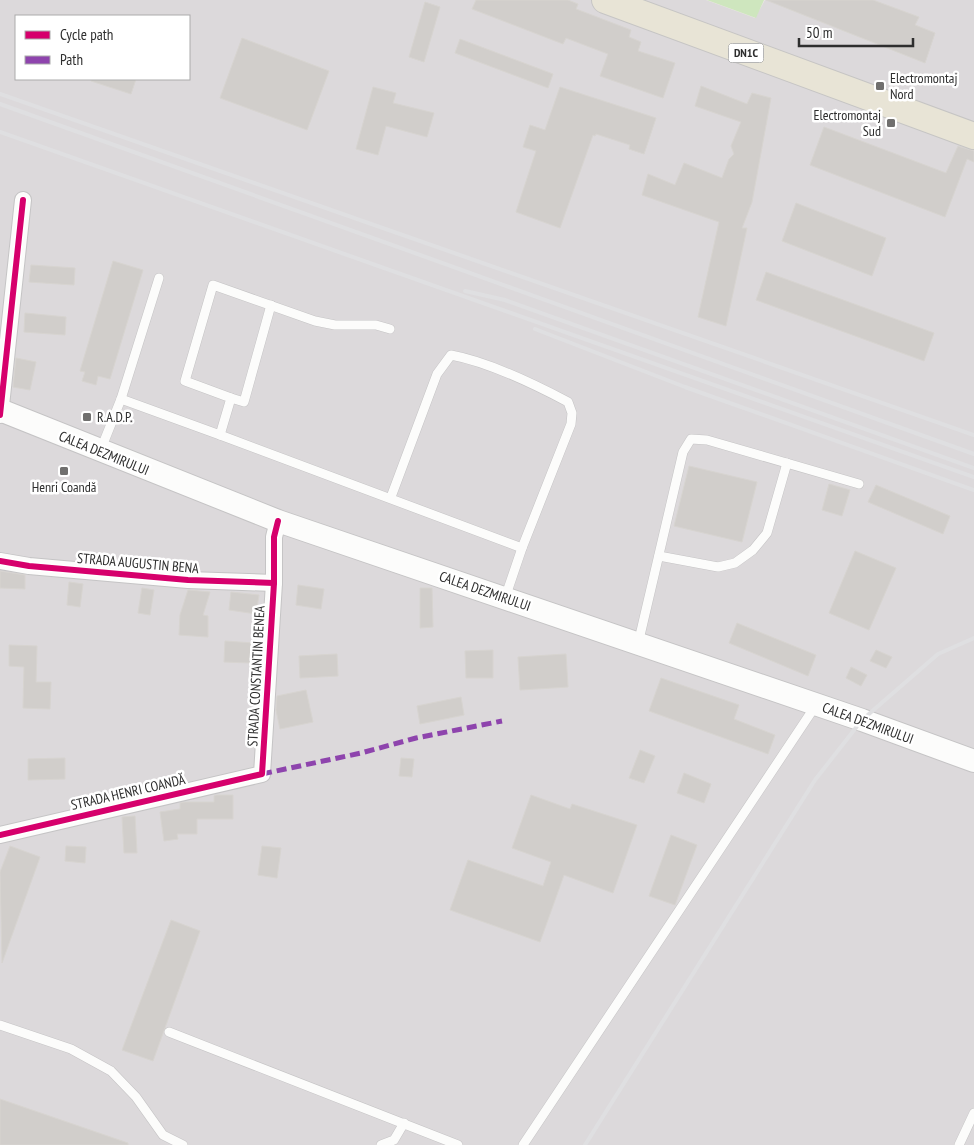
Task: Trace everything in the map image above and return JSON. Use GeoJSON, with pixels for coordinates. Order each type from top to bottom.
{"type":"FeatureCollection","features":[{"type":"Feature","properties":{"kind":"main road","name":"DN1C"},"geometry":{"type":"LineString","coordinates":[[605,0],[974,136]]}},
{"type":"Feature","properties":{"kind":"main road","name":"CALEA DEZMIRULUI"},"geometry":{"type":"LineString","coordinates":[[0,410],[278,521],[816,704],[974,761]]}},
{"type":"Feature","properties":{"kind":"street"},"geometry":{"type":"LineString","coordinates":[[0,415],[23,200]]}},
{"type":"Feature","properties":{"kind":"street","name":"STRADA CONSTANTIN BENEA"},"geometry":{"type":"LineString","coordinates":[[262,774],[274,583],[274,537],[278,521]]}},
{"type":"Feature","properties":{"kind":"street","name":"STRADA AUGUSTIN BENA"},"geometry":{"type":"LineString","coordinates":[[0,561],[29,566],[188,580],[274,583]]}},
{"type":"Feature","properties":{"kind":"street","name":"STRADA HENRI COANDĂ"},"geometry":{"type":"LineString","coordinates":[[0,835],[262,774]]}},
{"type":"Feature","properties":{"kind":"lane"},"geometry":{"type":"LineString","coordinates":[[100,451],[121,399],[160,278]]}},
{"type":"Feature","properties":{"kind":"lane"},"geometry":{"type":"LineString","coordinates":[[270,305],[244,402],[185,381],[213,286],[270,305],[315,321],[335,325],[376,325],[390,329]]}},
{"type":"Feature","properties":{"kind":"lane"},"geometry":{"type":"LineString","coordinates":[[391,497],[437,374],[451,355],[467,358],[546,390],[568,402],[572,413],[571,424],[522,548],[505,598]]}},
{"type":"Feature","properties":{"kind":"lane"},"geometry":{"type":"LineString","coordinates":[[220,435],[231,398]]}},
{"type":"Feature","properties":{"kind":"lane"},"geometry":{"type":"LineString","coordinates":[[121,399],[391,497],[522,548]]}},
{"type":"Feature","properties":{"kind":"lane"},"geometry":{"type":"LineString","coordinates":[[638,644],[682,452],[691,439],[707,440],[860,484]]}},
{"type":"Feature","properties":{"kind":"lane"},"geometry":{"type":"LineString","coordinates":[[658,556],[718,567],[735,562],[753,550],[767,533],[787,463]]}},
{"type":"Feature","properties":{"kind":"lane"},"geometry":{"type":"LineString","coordinates":[[524,1145],[816,704]]}},
{"type":"Feature","properties":{"kind":"lane"},"geometry":{"type":"LineString","coordinates":[[0,1025],[70,1049],[111,1071],[136,1096],[163,1135],[183,1145]]}},
{"type":"Feature","properties":{"kind":"lane"},"geometry":{"type":"LineString","coordinates":[[169,1032],[458,1145]]}},
{"type":"Feature","properties":{"kind":"lane"},"geometry":{"type":"LineString","coordinates":[[959,1145],[974,1114]]}},
{"type":"Feature","properties":{"kind":"lane"},"geometry":{"type":"LineString","coordinates":[[381,1145],[394,1140],[404,1123]]}},
{"type":"Feature","properties":{"kind":"lane"},"geometry":{"type":"LineString","coordinates":[[158,1145],[163,1135]]}},
{"type":"Feature","properties":{"kind":"shaded area"},"geometry":{"type":"Polygon","coordinates":[[[0,0],[706,0],[755,18],[765,0],[974,0],[974,1145],[0,1145],[0,0]]]}},
{"type":"Feature","properties":{"kind":"green space"},"geometry":{"type":"Polygon","coordinates":[[[707,0],[764,0],[756,18],[707,0]]]}},
{"type":"Feature","properties":{"kind":"building"},"geometry":{"type":"Polygon","coordinates":[[[476,0],[568,0],[578,4],[576,9],[631,30],[629,37],[641,42],[638,51],[675,63],[663,98],[600,76],[608,54],[566,38],[563,44],[472,9],[476,0]]]}},
{"type":"Feature","properties":{"kind":"building"},"geometry":{"type":"Polygon","coordinates":[[[766,0],[873,0],[919,17],[915,25],[935,33],[925,63],[766,0]]]}},
{"type":"Feature","properties":{"kind":"building"},"geometry":{"type":"Polygon","coordinates":[[[425,2],[440,7],[424,62],[409,57],[425,2]]]}},
{"type":"Feature","properties":{"kind":"building"},"geometry":{"type":"Polygon","coordinates":[[[242,38],[329,71],[307,130],[220,98],[242,38]]]}},
{"type":"Feature","properties":{"kind":"building"},"geometry":{"type":"Polygon","coordinates":[[[460,39],[553,74],[548,88],[455,53],[460,39]]]}},
{"type":"Feature","properties":{"kind":"building"},"geometry":{"type":"Polygon","coordinates":[[[92,80],[136,80],[131,94],[92,80]]]}},
{"type":"Feature","properties":{"kind":"building"},"geometry":{"type":"Polygon","coordinates":[[[701,86],[747,104],[752,93],[771,98],[752,202],[742,228],[747,228],[726,326],[698,317],[719,222],[642,195],[648,174],[675,185],[684,163],[722,178],[729,159],[734,154],[731,146],[741,122],[695,106],[701,86]]]}},
{"type":"Feature","properties":{"kind":"building"},"geometry":{"type":"Polygon","coordinates":[[[373,87],[396,93],[393,103],[434,113],[427,137],[386,126],[378,155],[356,149],[373,87]]]}},
{"type":"Feature","properties":{"kind":"building"},"geometry":{"type":"Polygon","coordinates":[[[560,87],[656,118],[644,154],[629,149],[630,145],[596,134],[595,136],[593,135],[560,228],[516,212],[536,151],[523,147],[530,125],[545,130],[560,87]]]}},
{"type":"Feature","properties":{"kind":"building"},"geometry":{"type":"Polygon","coordinates":[[[824,127],[946,173],[958,146],[974,151],[974,162],[967,159],[945,217],[810,165],[824,127]]]}},
{"type":"Feature","properties":{"kind":"building"},"geometry":{"type":"Polygon","coordinates":[[[796,203],[886,238],[872,276],[782,241],[796,203]]]}},
{"type":"Feature","properties":{"kind":"building"},"geometry":{"type":"Polygon","coordinates":[[[113,261],[143,270],[110,379],[98,376],[96,385],[82,381],[85,372],[80,371],[113,261]]]}},
{"type":"Feature","properties":{"kind":"building"},"geometry":{"type":"Polygon","coordinates":[[[31,265],[75,268],[74,285],[29,282],[31,265]]]}},
{"type":"Feature","properties":{"kind":"building"},"geometry":{"type":"Polygon","coordinates":[[[766,272],[934,333],[924,361],[756,300],[766,272]]]}},
{"type":"Feature","properties":{"kind":"building"},"geometry":{"type":"Polygon","coordinates":[[[25,313],[66,317],[65,335],[24,332],[25,313]]]}},
{"type":"Feature","properties":{"kind":"building"},"geometry":{"type":"Polygon","coordinates":[[[16,358],[36,362],[30,390],[13,387],[16,358]]]}},
{"type":"Feature","properties":{"kind":"building"},"geometry":{"type":"Polygon","coordinates":[[[689,466],[757,482],[742,542],[674,526],[689,466]]]}},
{"type":"Feature","properties":{"kind":"building"},"geometry":{"type":"Polygon","coordinates":[[[829,484],[850,490],[842,516],[822,510],[829,484]]]}},
{"type":"Feature","properties":{"kind":"building"},"geometry":{"type":"Polygon","coordinates":[[[876,485],[950,516],[943,534],[868,502],[876,485]]]}},
{"type":"Feature","properties":{"kind":"building"},"geometry":{"type":"Polygon","coordinates":[[[855,551],[896,568],[869,630],[829,613],[855,551]]]}},
{"type":"Feature","properties":{"kind":"building"},"geometry":{"type":"Polygon","coordinates":[[[0,571],[25,575],[25,589],[0,588],[0,571]]]}},
{"type":"Feature","properties":{"kind":"building"},"geometry":{"type":"Polygon","coordinates":[[[69,582],[83,584],[80,607],[67,605],[69,582]]]}},
{"type":"Feature","properties":{"kind":"building"},"geometry":{"type":"Polygon","coordinates":[[[298,585],[324,589],[321,609],[296,605],[298,585]]]}},
{"type":"Feature","properties":{"kind":"building"},"geometry":{"type":"Polygon","coordinates":[[[142,588],[154,590],[150,615],[138,613],[142,588]]]}},
{"type":"Feature","properties":{"kind":"building"},"geometry":{"type":"Polygon","coordinates":[[[420,588],[432,588],[433,627],[420,628],[420,588]]]}},
{"type":"Feature","properties":{"kind":"building"},"geometry":{"type":"Polygon","coordinates":[[[188,590],[210,592],[203,615],[208,616],[208,637],[179,635],[180,615],[188,590]]]}},
{"type":"Feature","properties":{"kind":"building"},"geometry":{"type":"Polygon","coordinates":[[[231,592],[259,595],[256,614],[229,610],[231,592]]]}},
{"type":"Feature","properties":{"kind":"building"},"geometry":{"type":"Polygon","coordinates":[[[737,623],[816,655],[808,676],[729,643],[737,623]]]}},
{"type":"Feature","properties":{"kind":"building"},"geometry":{"type":"Polygon","coordinates":[[[225,641],[253,643],[252,663],[224,662],[225,641]]]}},
{"type":"Feature","properties":{"kind":"building"},"geometry":{"type":"Polygon","coordinates":[[[9,645],[37,646],[36,682],[51,682],[50,709],[23,708],[24,667],[9,666],[9,645]]]}},
{"type":"Feature","properties":{"kind":"building"},"geometry":{"type":"Polygon","coordinates":[[[493,650],[493,678],[466,678],[465,651],[493,650]]]}},
{"type":"Feature","properties":{"kind":"building"},"geometry":{"type":"Polygon","coordinates":[[[876,650],[892,657],[886,668],[870,661],[876,650]]]}},
{"type":"Feature","properties":{"kind":"building"},"geometry":{"type":"Polygon","coordinates":[[[337,654],[338,676],[300,678],[299,656],[337,654]]]}},
{"type":"Feature","properties":{"kind":"building"},"geometry":{"type":"Polygon","coordinates":[[[566,654],[568,687],[520,690],[518,657],[566,654]]]}},
{"type":"Feature","properties":{"kind":"building"},"geometry":{"type":"Polygon","coordinates":[[[851,667],[867,675],[861,686],[846,678],[851,667]]]}},
{"type":"Feature","properties":{"kind":"building"},"geometry":{"type":"Polygon","coordinates":[[[661,678],[739,705],[734,719],[775,735],[768,754],[649,711],[661,678]]]}},
{"type":"Feature","properties":{"kind":"building"},"geometry":{"type":"Polygon","coordinates":[[[306,690],[313,722],[280,729],[276,710],[277,696],[306,690]]]}},
{"type":"Feature","properties":{"kind":"building"},"geometry":{"type":"Polygon","coordinates":[[[461,697],[464,715],[420,724],[417,706],[461,697]]]}},
{"type":"Feature","properties":{"kind":"building"},"geometry":{"type":"Polygon","coordinates":[[[640,750],[655,756],[644,783],[629,778],[640,750]]]}},
{"type":"Feature","properties":{"kind":"building"},"geometry":{"type":"Polygon","coordinates":[[[65,758],[65,779],[28,780],[28,759],[65,758]]]}},
{"type":"Feature","properties":{"kind":"building"},"geometry":{"type":"Polygon","coordinates":[[[401,758],[414,759],[412,777],[399,776],[401,758]]]}},
{"type":"Feature","properties":{"kind":"building"},"geometry":{"type":"Polygon","coordinates":[[[684,773],[711,784],[704,803],[677,793],[684,773]]]}},
{"type":"Feature","properties":{"kind":"building"},"geometry":{"type":"Polygon","coordinates":[[[233,795],[233,819],[197,819],[197,834],[177,834],[178,839],[164,841],[160,812],[180,809],[180,803],[185,802],[214,802],[214,796],[233,795]]]}},
{"type":"Feature","properties":{"kind":"building"},"geometry":{"type":"Polygon","coordinates":[[[531,795],[570,809],[572,804],[637,825],[613,893],[564,875],[540,942],[450,910],[468,860],[543,886],[551,862],[512,848],[531,795]]]}},
{"type":"Feature","properties":{"kind":"building"},"geometry":{"type":"Polygon","coordinates":[[[135,816],[137,853],[124,853],[122,817],[135,816]]]}},
{"type":"Feature","properties":{"kind":"building"},"geometry":{"type":"Polygon","coordinates":[[[671,835],[697,845],[675,905],[649,896],[671,835]]]}},
{"type":"Feature","properties":{"kind":"building"},"geometry":{"type":"Polygon","coordinates":[[[10,846],[40,857],[2,963],[0,872],[10,846]]]}},
{"type":"Feature","properties":{"kind":"building"},"geometry":{"type":"Polygon","coordinates":[[[66,846],[86,847],[85,863],[65,861],[66,846]]]}},
{"type":"Feature","properties":{"kind":"building"},"geometry":{"type":"Polygon","coordinates":[[[262,846],[281,848],[277,878],[258,875],[262,846]]]}},
{"type":"Feature","properties":{"kind":"building"},"geometry":{"type":"Polygon","coordinates":[[[171,920],[200,931],[153,1061],[122,1050],[171,920]]]}},
{"type":"Feature","properties":{"kind":"building"},"geometry":{"type":"Polygon","coordinates":[[[0,1099],[128,1143],[128,1145],[0,1145],[0,1099]]]}},
{"type":"Feature","properties":{"kind":"railway"},"geometry":{"type":"LineString","coordinates":[[0,94],[974,435]]}},
{"type":"Feature","properties":{"kind":"railway"},"geometry":{"type":"LineString","coordinates":[[0,104],[974,454]]}},
{"type":"Feature","properties":{"kind":"railway"},"geometry":{"type":"LineString","coordinates":[[0,132],[974,477]]}},
{"type":"Feature","properties":{"kind":"railway"},"geometry":{"type":"LineString","coordinates":[[465,291],[505,300],[974,468]]}},
{"type":"Feature","properties":{"kind":"railway"},"geometry":{"type":"LineString","coordinates":[[535,329],[685,387],[974,490]]}},
{"type":"Feature","properties":{"kind":"railway"},"geometry":{"type":"LineString","coordinates":[[585,1145],[815,780],[862,720],[938,654],[974,638]]}},
{"type":"Feature","properties":{"kind":"marked path"},"geometry":{"type":"LineString","coordinates":[[262,774],[361,753],[416,738],[502,721]]}},
{"type":"Feature","properties":{"kind":"cycle path"},"geometry":{"type":"LineString","coordinates":[[0,415],[23,200]]}},
{"type":"Feature","properties":{"kind":"cycle path"},"geometry":{"type":"LineString","coordinates":[[0,835],[262,774],[274,583],[274,537],[278,521]]}},
{"type":"Feature","properties":{"kind":"cycle path"},"geometry":{"type":"LineString","coordinates":[[0,561],[29,566],[188,580],[274,583]]}},
{"type":"Feature","properties":{"kind":"place","name":"Electromontaj Nord"},"geometry":{"type":"Point","coordinates":[880,86]}},
{"type":"Feature","properties":{"kind":"place","name":"Electromontaj Sud"},"geometry":{"type":"Point","coordinates":[891,123]}},
{"type":"Feature","properties":{"kind":"place","name":"R.A.D.P."},"geometry":{"type":"Point","coordinates":[87,417]}},
{"type":"Feature","properties":{"kind":"place","name":"Henri Coandă"},"geometry":{"type":"Point","coordinates":[64,471]}}]}
